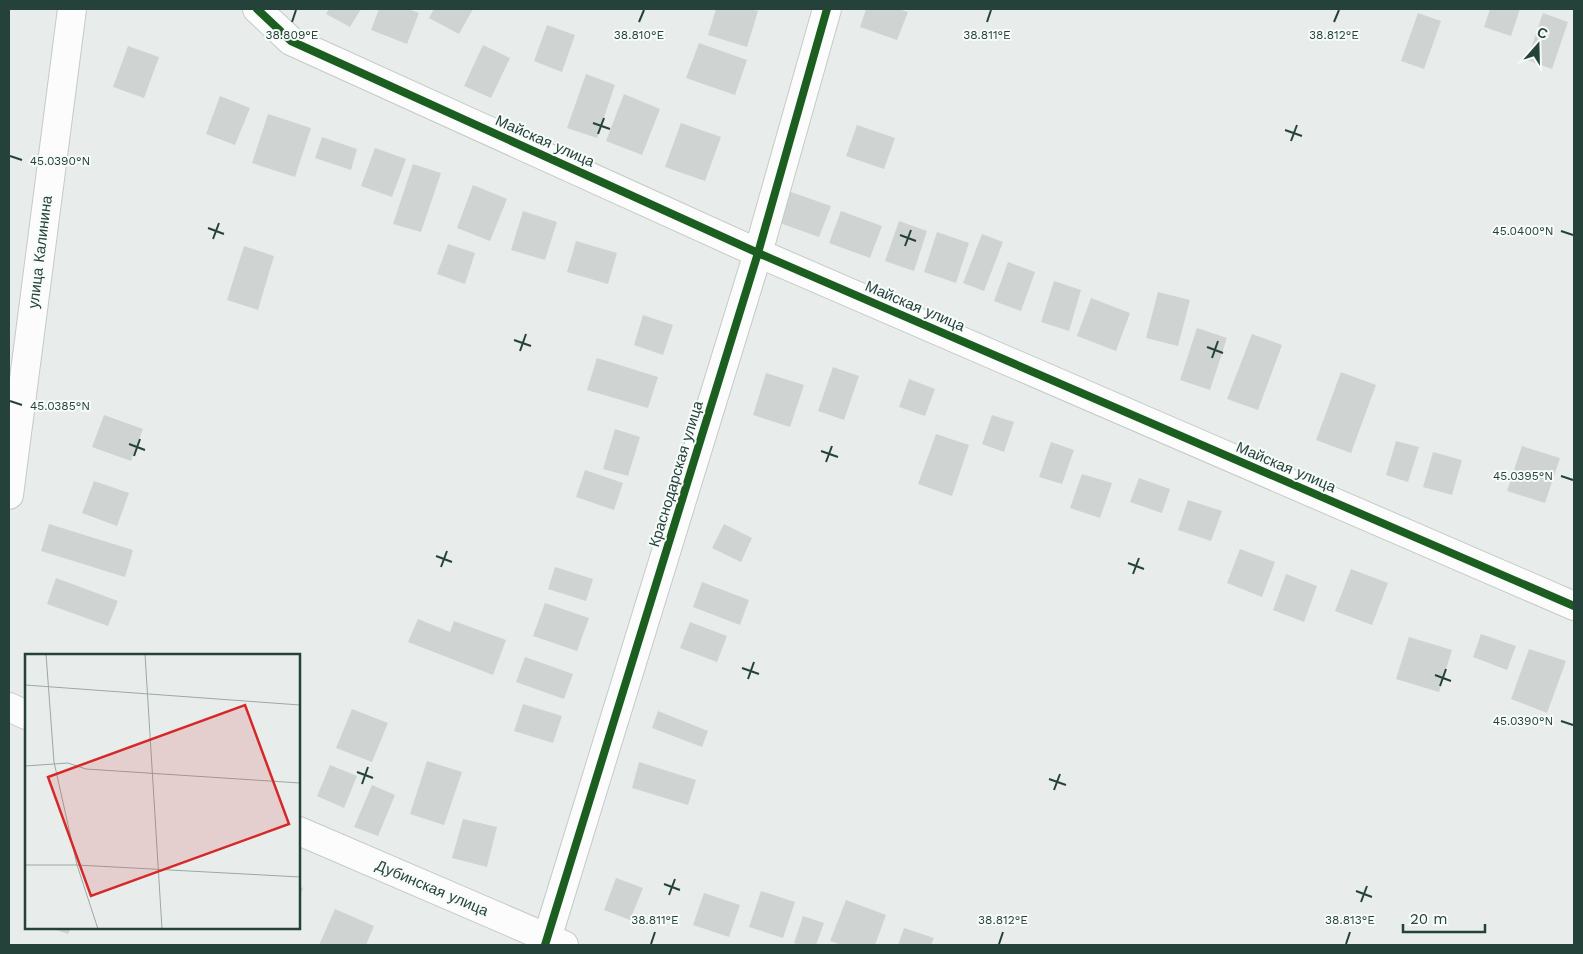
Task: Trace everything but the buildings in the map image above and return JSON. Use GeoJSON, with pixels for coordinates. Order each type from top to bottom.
{"type":"FeatureCollection","features":[{"type":"Feature","properties":{"kind":"street","name":"улица Калинина"},"geometry":{"type":"LineString","coordinates":[[9,495],[72,9]]}},
{"type":"Feature","properties":{"kind":"street","name":"Майская улица"},"geometry":{"type":"LineString","coordinates":[[256,9],[291,41],[758,254],[1574,606]]}},
{"type":"Feature","properties":{"kind":"street","name":"Краснодарская улица"},"geometry":{"type":"LineString","coordinates":[[552,943],[758,254],[827,9]]}},
{"type":"Feature","properties":{"kind":"street"},"geometry":{"type":"LineString","coordinates":[[9,708],[25,715]]}},
{"type":"Feature","properties":{"kind":"street","name":"Дубинская улица"},"geometry":{"type":"LineString","coordinates":[[300,831],[552,943]]}},
{"type":"Feature","properties":{"kind":"cycle path"},"geometry":{"type":"LineString","coordinates":[[257,9],[291,41],[758,253],[1574,606]]}},
{"type":"Feature","properties":{"kind":"cycle path"},"geometry":{"type":"LineString","coordinates":[[545,945],[758,253],[827,9]]}}]}
